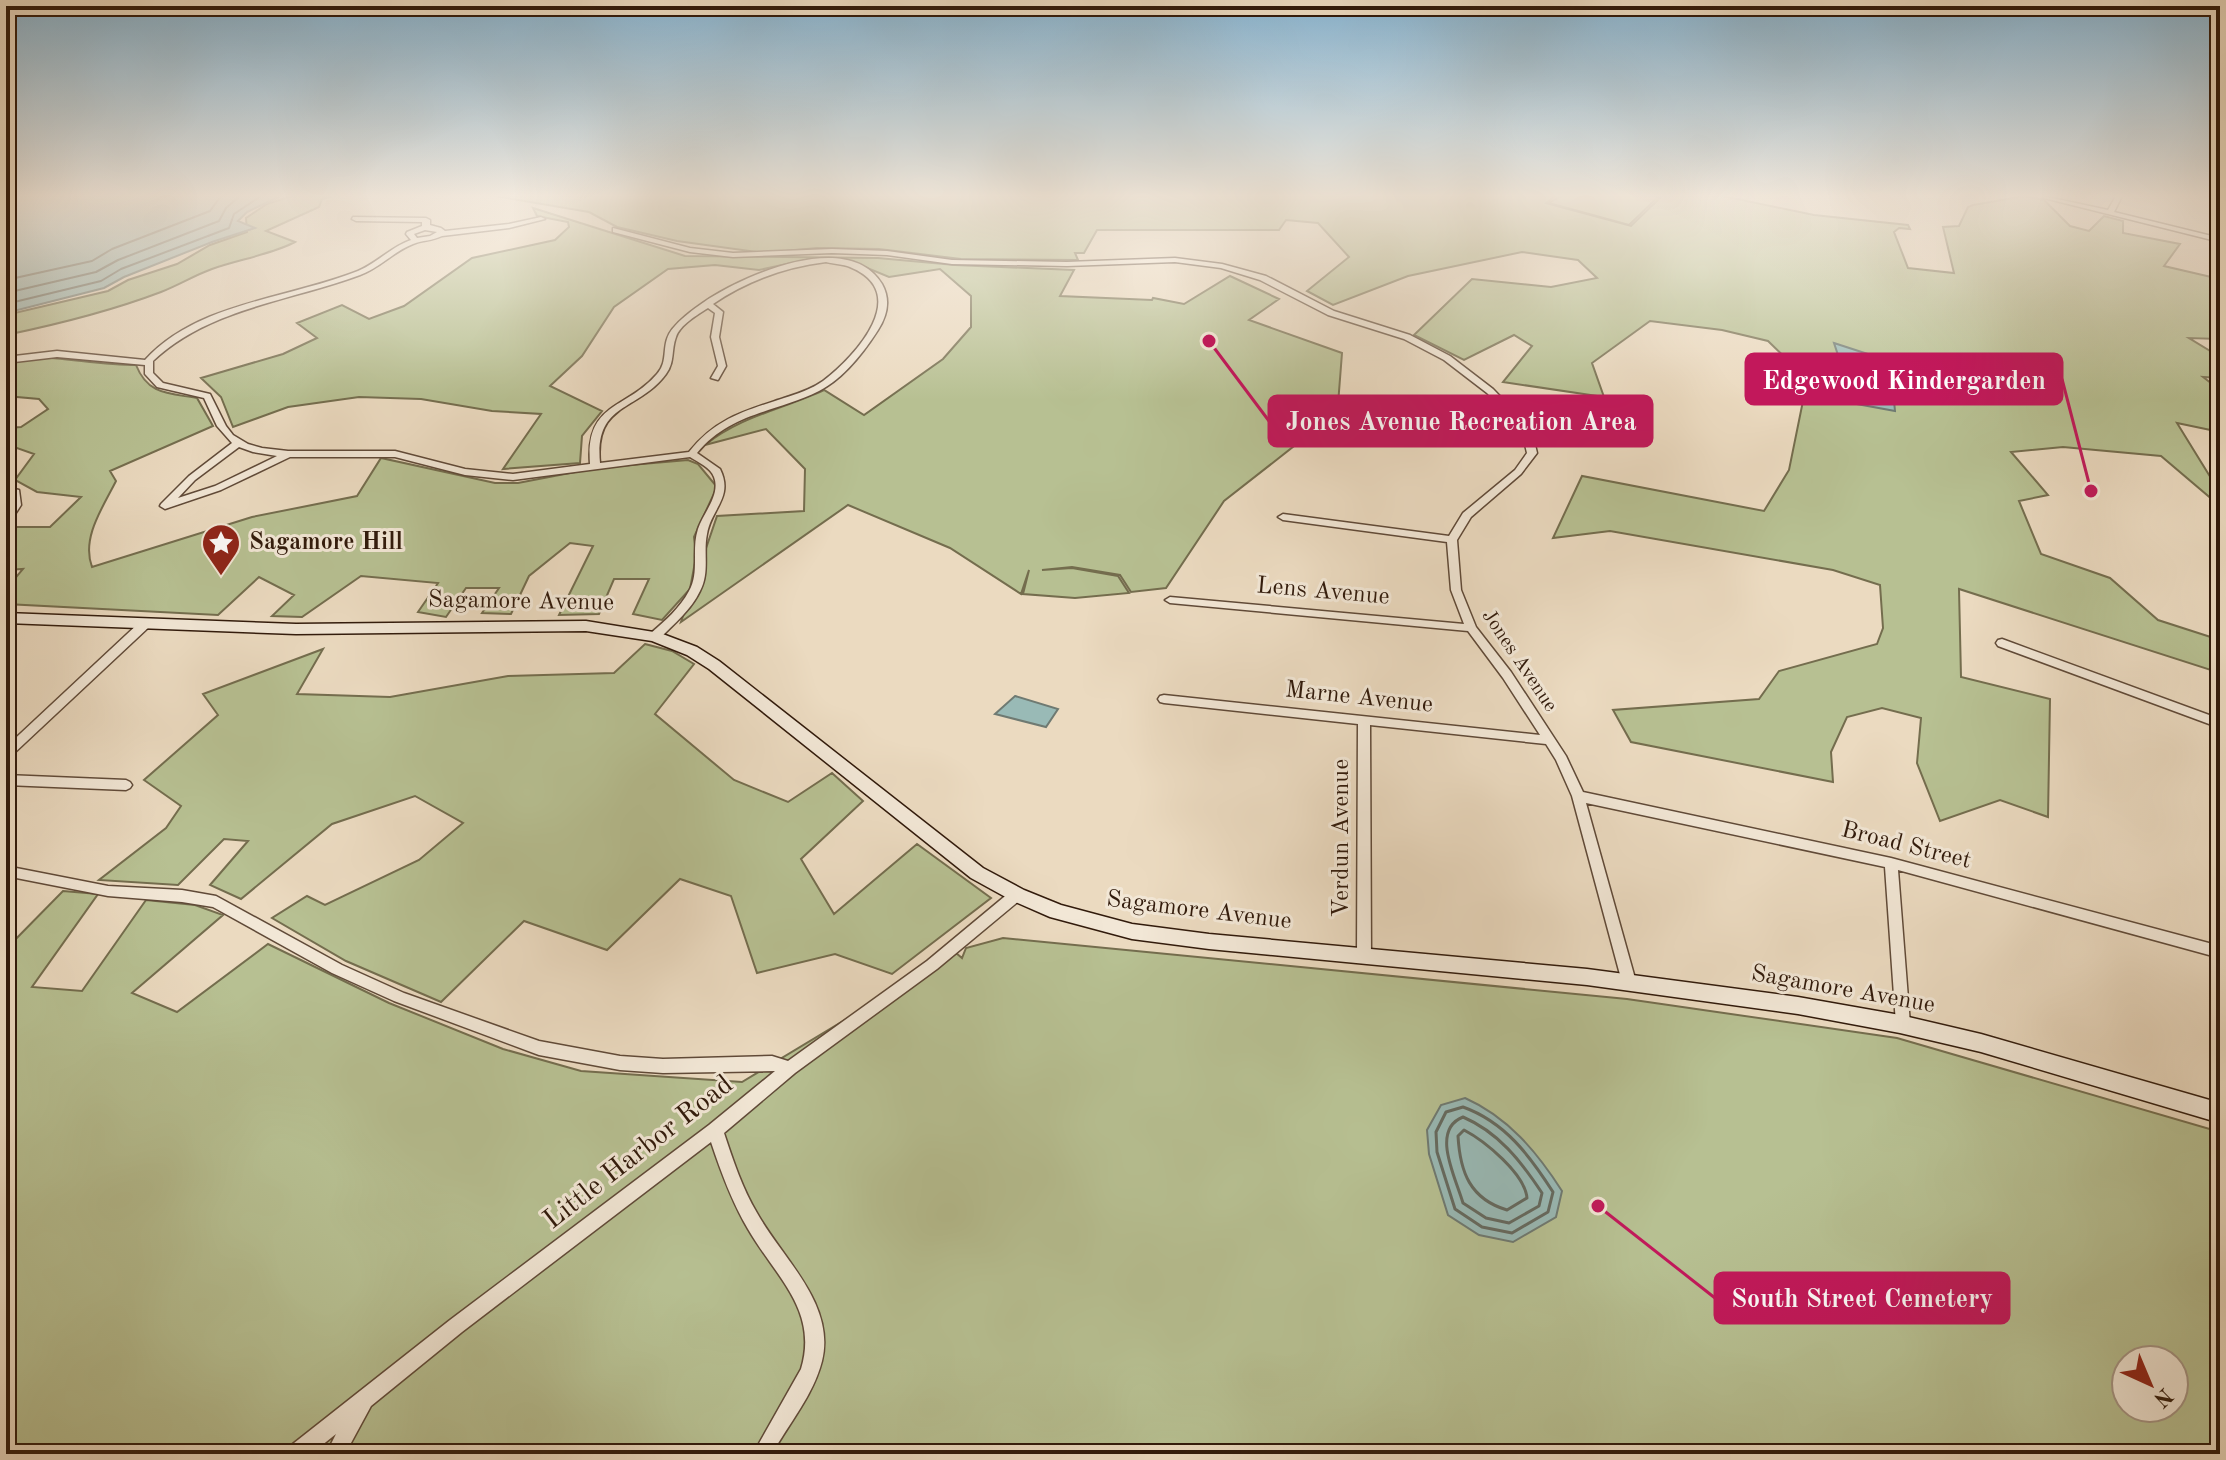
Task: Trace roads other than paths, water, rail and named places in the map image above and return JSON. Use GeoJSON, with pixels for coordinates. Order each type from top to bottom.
{"type":"FeatureCollection","features":[{"type":"Feature","properties":{"kind":"main road","name":"Sagamore Avenue"},"geometry":{"type":"LineString","coordinates":[[6,618],[296,629],[586,626],[655,636],[692,651],[714,665],[955,856],[1015,896],[1080,921],[1139,935],[1629,982],[1903,1024],[2220,1113]]}},
{"type":"Feature","properties":{"kind":"street"},"geometry":{"type":"LineString","coordinates":[[377,264],[366,271],[243,310],[190,331],[161,348],[149,363],[149,374],[160,385],[207,396],[224,431],[238,443],[257,450],[288,454],[395,454],[465,472],[513,477],[692,454],[720,424],[816,389],[831,380],[871,333],[883,312],[881,287],[869,274],[849,264]]}},
{"type":"Feature","properties":{"kind":"street"},"geometry":{"type":"LineString","coordinates":[[595,465],[595,431],[612,411],[656,381],[670,362],[671,336],[675,330],[761,273],[802,264]]}},
{"type":"Feature","properties":{"kind":"street"},"geometry":{"type":"LineString","coordinates":[[1207,264],[1250,273],[1320,308],[1407,337],[1435,351],[1490,391],[1518,420],[1532,444],[1530,460],[1467,515],[1452,540],[1283,517]]}},
{"type":"Feature","properties":{"kind":"street"},"geometry":{"type":"LineString","coordinates":[[709,305],[719,312],[715,337],[722,366],[715,378]]}},
{"type":"Feature","properties":{"kind":"street"},"geometry":{"type":"LineString","coordinates":[[6,360],[57,354],[149,363]]}},
{"type":"Feature","properties":{"kind":"street"},"geometry":{"type":"LineString","coordinates":[[238,443],[192,478],[165,506],[218,488],[288,454]]}},
{"type":"Feature","properties":{"kind":"street"},"geometry":{"type":"LineString","coordinates":[[655,636],[681,612],[696,590],[702,567],[702,529],[721,490],[717,471],[692,454]]}},
{"type":"Feature","properties":{"kind":"street"},"geometry":{"type":"LineString","coordinates":[[6,490],[16,492],[16,505],[6,520]]}},
{"type":"Feature","properties":{"kind":"street","name":"Jones Avenue"},"geometry":{"type":"LineString","coordinates":[[1452,540],[1456,590],[1471,628],[1562,759],[1578,796],[1629,982]]}},
{"type":"Feature","properties":{"kind":"street","name":"Lens Avenue"},"geometry":{"type":"LineString","coordinates":[[1170,600],[1471,628]]}},
{"type":"Feature","properties":{"kind":"street"},"geometry":{"type":"LineString","coordinates":[[6,754],[145,624]]}},
{"type":"Feature","properties":{"kind":"street"},"geometry":{"type":"LineString","coordinates":[[2002,643],[2220,724]]}},
{"type":"Feature","properties":{"kind":"street","name":"Marne Avenue"},"geometry":{"type":"LineString","coordinates":[[1164,699],[1549,740]]}},
{"type":"Feature","properties":{"kind":"street","name":"Verdun Avenue"},"geometry":{"type":"LineString","coordinates":[[1364,720],[1364,956]]}},
{"type":"Feature","properties":{"kind":"street"},"geometry":{"type":"LineString","coordinates":[[6,780],[126,785]]}},
{"type":"Feature","properties":{"kind":"street","name":"Broad Street"},"geometry":{"type":"LineString","coordinates":[[1578,796],[1891,863],[2220,952]]}},
{"type":"Feature","properties":{"kind":"street"},"geometry":{"type":"LineString","coordinates":[[1891,863],[1903,1024]]}},
{"type":"Feature","properties":{"kind":"street"},"geometry":{"type":"LineString","coordinates":[[6,871],[108,891],[216,902],[349,975],[466,1023],[539,1048],[620,1063],[663,1066],[772,1063],[790,1068]]}},
{"type":"Feature","properties":{"kind":"street","name":"Little Harbor Road"},"geometry":{"type":"LineString","coordinates":[[296,1454],[715,1130],[790,1068],[932,965],[1015,896]]}},
{"type":"Feature","properties":{"kind":"street"},"geometry":{"type":"LineString","coordinates":[[715,1130],[734,1187],[814,1320],[814,1357],[791,1409],[762,1454]]}},
{"type":"Feature","properties":{"kind":"street"},"geometry":{"type":"LineString","coordinates":[[335,1454],[365,1399]]}},
{"type":"Feature","properties":{"kind":"water"},"geometry":{"type":"Polygon","coordinates":[[[6,264],[156,264],[104,288],[6,313],[6,264]]]}},
{"type":"Feature","properties":{"kind":"water"},"geometry":{"type":"Polygon","coordinates":[[[1834,343],[1883,359],[1902,376],[1893,391],[1895,411],[1857,404],[1837,380],[1840,361],[1834,343]]]}},
{"type":"Feature","properties":{"kind":"water"},"geometry":{"type":"Polygon","coordinates":[[[1015,696],[1058,709],[1046,727],[995,714],[1015,696]]]}},
{"type":"Feature","properties":{"kind":"water"},"geometry":{"type":"Polygon","coordinates":[[[1465,1098],[1508,1125],[1562,1191],[1556,1217],[1513,1242],[1479,1235],[1448,1215],[1429,1154],[1427,1130],[1441,1105],[1465,1098]]]}},
{"type":"Feature","properties":{"kind":"place","name":"Jones Avenue Recreation Area"},"geometry":{"type":"Point","coordinates":[1209,341]}},
{"type":"Feature","properties":{"kind":"place","name":"Edgewood Kindergarden"},"geometry":{"type":"Point","coordinates":[2091,491]}},
{"type":"Feature","properties":{"kind":"place","name":"Sagamore Hill"},"geometry":{"type":"Point","coordinates":[221,577]}},
{"type":"Feature","properties":{"kind":"place","name":"South Street Cemetery"},"geometry":{"type":"Point","coordinates":[1598,1206]}}]}
